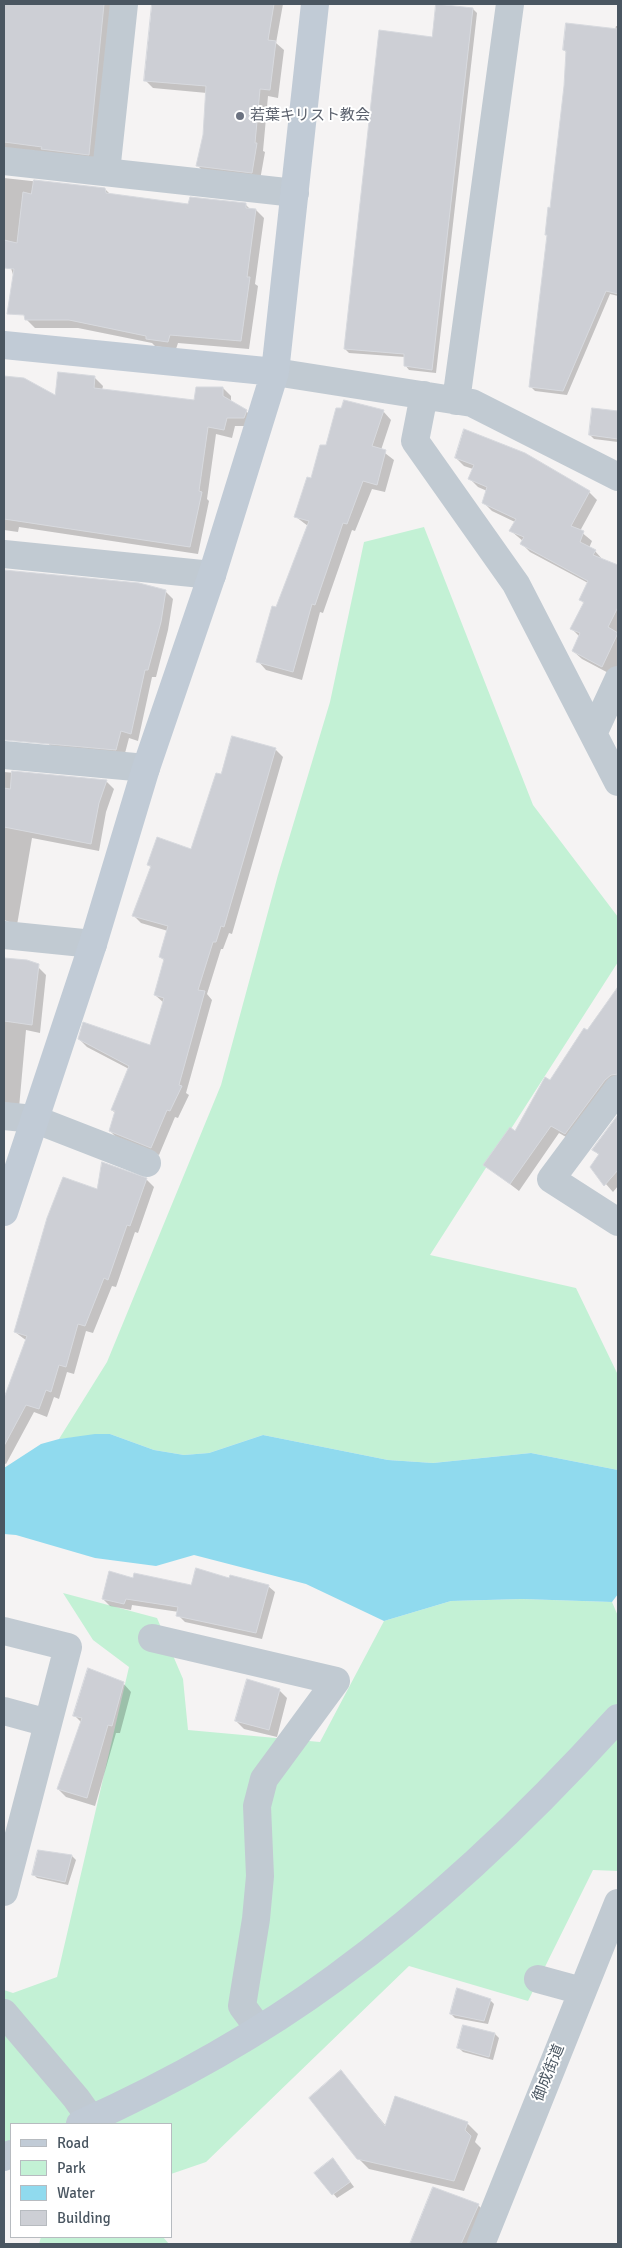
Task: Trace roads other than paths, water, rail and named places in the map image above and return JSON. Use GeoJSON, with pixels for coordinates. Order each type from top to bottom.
{"type":"FeatureCollection","features":[{"type":"Feature","properties":{"kind":"street"},"geometry":{"type":"LineString","coordinates":[[106,172],[124,4]]}},
{"type":"Feature","properties":{"kind":"street"},"geometry":{"type":"LineString","coordinates":[[4,1212],[93,944],[146,768],[212,575],[275,372],[315,4]]}},
{"type":"Feature","properties":{"kind":"street"},"geometry":{"type":"LineString","coordinates":[[456,400],[510,4]]}},
{"type":"Feature","properties":{"kind":"street"},"geometry":{"type":"LineString","coordinates":[[4,160],[295,193]]}},
{"type":"Feature","properties":{"kind":"street"},"geometry":{"type":"LineString","coordinates":[[4,345],[275,372],[472,403],[618,477]]}},
{"type":"Feature","properties":{"kind":"street"},"geometry":{"type":"LineString","coordinates":[[424,395],[415,441],[516,584],[594,732],[618,782]]}},
{"type":"Feature","properties":{"kind":"street"},"geometry":{"type":"LineString","coordinates":[[4,554],[212,575]]}},
{"type":"Feature","properties":{"kind":"street"},"geometry":{"type":"LineString","coordinates":[[594,732],[618,680]]}},
{"type":"Feature","properties":{"kind":"street"},"geometry":{"type":"LineString","coordinates":[[4,755],[146,768]]}},
{"type":"Feature","properties":{"kind":"street"},"geometry":{"type":"LineString","coordinates":[[4,935],[93,944]]}},
{"type":"Feature","properties":{"kind":"street"},"geometry":{"type":"LineString","coordinates":[[618,1089],[551,1179],[618,1222]]}},
{"type":"Feature","properties":{"kind":"street"},"geometry":{"type":"LineString","coordinates":[[4,1116],[34,1119],[147,1163]]}},
{"type":"Feature","properties":{"kind":"street"},"geometry":{"type":"LineString","coordinates":[[4,1631],[68,1648],[4,1892]]}},
{"type":"Feature","properties":{"kind":"street"},"geometry":{"type":"LineString","coordinates":[[152,1638],[336,1681],[264,1779],[257,1806],[260,1876],[256,1919],[242,2006],[259,2029]]}},
{"type":"Feature","properties":{"kind":"street"},"geometry":{"type":"LineString","coordinates":[[4,1711],[48,1723]]}},
{"type":"Feature","properties":{"kind":"street"},"geometry":{"type":"LineString","coordinates":[[4,2013],[76,2098],[86,2122],[180,2076],[259,2029],[335,1978],[458,1876],[526,1814],[618,1718]]}},
{"type":"Feature","properties":{"kind":"street","name":"御成街道"},"geometry":{"type":"LineString","coordinates":[[481,2244],[618,1903]]}},
{"type":"Feature","properties":{"kind":"street"},"geometry":{"type":"LineString","coordinates":[[538,1979],[582,1991]]}},
{"type":"Feature","properties":{"kind":"water"},"geometry":{"type":"Polygon","coordinates":[[[110,1434],[154,1450],[184,1455],[209,1453],[263,1435],[388,1460],[433,1463],[531,1453],[618,1470],[618,1594],[612,1602],[522,1599],[451,1601],[384,1621],[306,1584],[194,1555],[156,1566],[95,1558],[16,1535],[4,1534],[4,1468],[41,1444],[59,1439],[110,1434]]]}},
{"type":"Feature","properties":{"kind":"place","name":"若葉キリスト教会"},"geometry":{"type":"Point","coordinates":[240,116]}}]}
